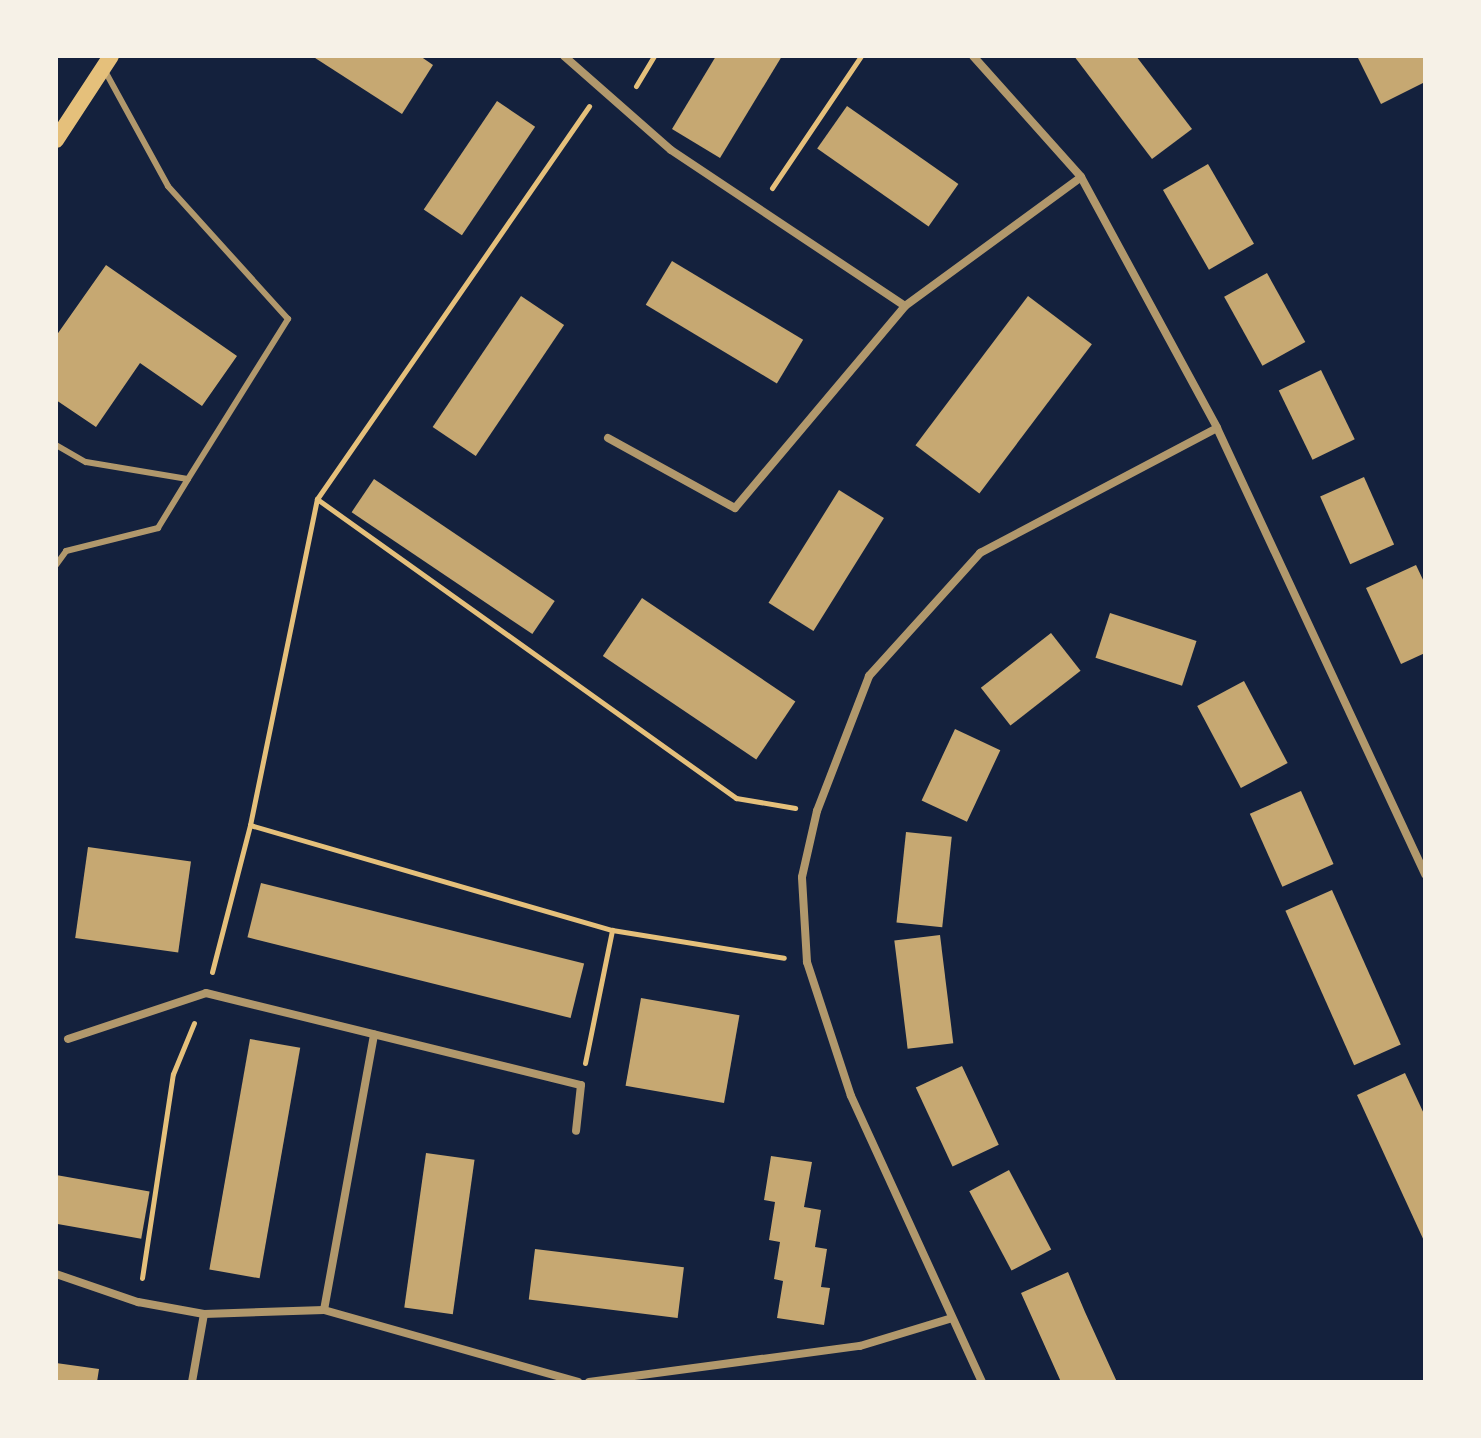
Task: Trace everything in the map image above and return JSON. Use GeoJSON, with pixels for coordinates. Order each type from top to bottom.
{"type":"FeatureCollection","features":[{"type":"Feature","properties":{"kind":"main road"},"geometry":{"type":"LineString","coordinates":[[56,140],[107,62]]}},
{"type":"Feature","properties":{"kind":"street"},"geometry":{"type":"LineString","coordinates":[[564,56],[671,150],[905,306]]}},
{"type":"Feature","properties":{"kind":"street"},"geometry":{"type":"LineString","coordinates":[[973,56],[1081,177],[1217,428],[1425,875]]}},
{"type":"Feature","properties":{"kind":"street"},"geometry":{"type":"LineString","coordinates":[[608,438],[735,508],[905,306],[1081,177]]}},
{"type":"Feature","properties":{"kind":"street"},"geometry":{"type":"LineString","coordinates":[[982,1382],[851,1096],[807,962],[802,877],[817,811],[869,676],[980,553],[1217,428]]}},
{"type":"Feature","properties":{"kind":"street"},"geometry":{"type":"LineString","coordinates":[[68,1039],[206,993],[581,1085],[576,1131]]}},
{"type":"Feature","properties":{"kind":"street"},"geometry":{"type":"LineString","coordinates":[[324,1310],[374,1034]]}},
{"type":"Feature","properties":{"kind":"street"},"geometry":{"type":"LineString","coordinates":[[56,1274],[138,1302],[204,1314],[324,1310],[578,1382]]}},
{"type":"Feature","properties":{"kind":"street"},"geometry":{"type":"LineString","coordinates":[[192,1382],[204,1314]]}},
{"type":"Feature","properties":{"kind":"street"},"geometry":{"type":"LineString","coordinates":[[589,1382],[860,1346],[952,1318]]}},
{"type":"Feature","properties":{"kind":"lane"},"geometry":{"type":"LineString","coordinates":[[56,565],[66,551],[158,528],[288,319],[168,186],[107,62]]}},
{"type":"Feature","properties":{"kind":"lane"},"geometry":{"type":"LineString","coordinates":[[56,445],[86,462],[188,479]]}},
{"type":"Feature","properties":{"kind":"path"},"geometry":{"type":"LineString","coordinates":[[622,108],[654,56]]}},
{"type":"Feature","properties":{"kind":"path"},"geometry":{"type":"LineString","coordinates":[[759,209],[861,56]]}},
{"type":"Feature","properties":{"kind":"path"},"geometry":{"type":"LineString","coordinates":[[138,1302],[173,1074],[206,993],[250,825],[317,499],[601,89]]}},
{"type":"Feature","properties":{"kind":"path"},"geometry":{"type":"LineString","coordinates":[[317,499],[736,798],[817,811]]}},
{"type":"Feature","properties":{"kind":"path"},"geometry":{"type":"LineString","coordinates":[[250,825],[612,930],[807,962]]}},
{"type":"Feature","properties":{"kind":"path"},"geometry":{"type":"LineString","coordinates":[[581,1085],[612,930]]}},
{"type":"Feature","properties":{"kind":"building"},"geometry":{"type":"Polygon","coordinates":[[[312,56],[420,56],[433,65],[402,114],[312,56]]]}},
{"type":"Feature","properties":{"kind":"building"},"geometry":{"type":"Polygon","coordinates":[[[716,56],[782,56],[720,158],[672,129],[716,56]]]}},
{"type":"Feature","properties":{"kind":"building"},"geometry":{"type":"Polygon","coordinates":[[[1074,56],[1136,56],[1192,129],[1152,159],[1074,56]]]}},
{"type":"Feature","properties":{"kind":"building"},"geometry":{"type":"Polygon","coordinates":[[[1357,56],[1425,56],[1425,82],[1381,104],[1357,56]]]}},
{"type":"Feature","properties":{"kind":"building"},"geometry":{"type":"Polygon","coordinates":[[[497,101],[535,127],[462,235],[424,210],[497,101]]]}},
{"type":"Feature","properties":{"kind":"building"},"geometry":{"type":"Polygon","coordinates":[[[847,106],[958,184],[929,227],[817,149],[847,106]]]}},
{"type":"Feature","properties":{"kind":"building"},"geometry":{"type":"Polygon","coordinates":[[[1208,164],[1254,244],[1209,270],[1163,190],[1208,164]]]}},
{"type":"Feature","properties":{"kind":"building"},"geometry":{"type":"Polygon","coordinates":[[[672,261],[803,340],[777,384],[646,305],[672,261]]]}},
{"type":"Feature","properties":{"kind":"building"},"geometry":{"type":"Polygon","coordinates":[[[106,265],[237,356],[202,406],[140,363],[96,427],[56,400],[56,336],[106,265]]]}},
{"type":"Feature","properties":{"kind":"building"},"geometry":{"type":"Polygon","coordinates":[[[1267,273],[1305,342],[1262,366],[1224,297],[1267,273]]]}},
{"type":"Feature","properties":{"kind":"building"},"geometry":{"type":"Polygon","coordinates":[[[521,296],[564,325],[476,456],[433,427],[521,296]]]}},
{"type":"Feature","properties":{"kind":"building"},"geometry":{"type":"Polygon","coordinates":[[[1028,296],[1092,344],[979,493],[915,445],[1028,296]]]}},
{"type":"Feature","properties":{"kind":"building"},"geometry":{"type":"Polygon","coordinates":[[[1321,370],[1355,439],[1313,460],[1279,391],[1321,370]]]}},
{"type":"Feature","properties":{"kind":"building"},"geometry":{"type":"Polygon","coordinates":[[[1364,477],[1394,545],[1350,564],[1320,497],[1364,477]]]}},
{"type":"Feature","properties":{"kind":"building"},"geometry":{"type":"Polygon","coordinates":[[[374,479],[555,601],[532,634],[352,512],[374,479]]]}},
{"type":"Feature","properties":{"kind":"building"},"geometry":{"type":"Polygon","coordinates":[[[839,490],[884,518],[813,631],[769,603],[839,490]]]}},
{"type":"Feature","properties":{"kind":"building"},"geometry":{"type":"Polygon","coordinates":[[[1416,565],[1425,584],[1425,653],[1401,664],[1366,588],[1416,565]]]}},
{"type":"Feature","properties":{"kind":"building"},"geometry":{"type":"Polygon","coordinates":[[[642,598],[795,701],[756,759],[603,656],[642,598]]]}},
{"type":"Feature","properties":{"kind":"building"},"geometry":{"type":"Polygon","coordinates":[[[1110,613],[1197,641],[1182,686],[1095,658],[1110,613]]]}},
{"type":"Feature","properties":{"kind":"building"},"geometry":{"type":"Polygon","coordinates":[[[1051,633],[1081,671],[1010,726],[981,688],[1051,633]]]}},
{"type":"Feature","properties":{"kind":"building"},"geometry":{"type":"Polygon","coordinates":[[[1244,681],[1288,763],[1241,788],[1197,706],[1244,681]]]}},
{"type":"Feature","properties":{"kind":"building"},"geometry":{"type":"Polygon","coordinates":[[[955,729],[1000,750],[967,822],[922,801],[955,729]]]}},
{"type":"Feature","properties":{"kind":"building"},"geometry":{"type":"Polygon","coordinates":[[[1301,791],[1334,864],[1282,887],[1250,814],[1301,791]]]}},
{"type":"Feature","properties":{"kind":"building"},"geometry":{"type":"Polygon","coordinates":[[[906,832],[952,837],[942,927],[896,923],[906,832]]]}},
{"type":"Feature","properties":{"kind":"building"},"geometry":{"type":"Polygon","coordinates":[[[88,847],[191,861],[178,953],[75,938],[88,847]]]}},
{"type":"Feature","properties":{"kind":"building"},"geometry":{"type":"Polygon","coordinates":[[[261,883],[584,964],[571,1018],[247,937],[261,883]]]}},
{"type":"Feature","properties":{"kind":"building"},"geometry":{"type":"Polygon","coordinates":[[[1332,890],[1401,1044],[1354,1065],[1285,911],[1332,890]]]}},
{"type":"Feature","properties":{"kind":"building"},"geometry":{"type":"Polygon","coordinates":[[[940,935],[953,1043],[908,1049],[894,941],[940,935]]]}},
{"type":"Feature","properties":{"kind":"building"},"geometry":{"type":"Polygon","coordinates":[[[641,998],[739,1015],[724,1103],[626,1086],[641,998]]]}},
{"type":"Feature","properties":{"kind":"building"},"geometry":{"type":"Polygon","coordinates":[[[250,1039],[300,1048],[260,1278],[209,1269],[250,1039]]]}},
{"type":"Feature","properties":{"kind":"building"},"geometry":{"type":"Polygon","coordinates":[[[962,1066],[999,1145],[953,1166],[916,1088],[962,1066]]]}},
{"type":"Feature","properties":{"kind":"building"},"geometry":{"type":"Polygon","coordinates":[[[1405,1073],[1425,1116],[1425,1243],[1357,1095],[1405,1073]]]}},
{"type":"Feature","properties":{"kind":"building"},"geometry":{"type":"Polygon","coordinates":[[[426,1153],[475,1160],[453,1314],[404,1307],[426,1153]]]}},
{"type":"Feature","properties":{"kind":"building"},"geometry":{"type":"Polygon","coordinates":[[[771,1156],[812,1162],[804,1207],[821,1210],[815,1247],[827,1249],[821,1287],[830,1288],[824,1325],[777,1318],[783,1281],[774,1279],[780,1242],[769,1240],[775,1202],[764,1200],[771,1156]]]}},
{"type":"Feature","properties":{"kind":"building"},"geometry":{"type":"Polygon","coordinates":[[[1009,1170],[1051,1249],[1012,1271],[969,1191],[1009,1170]]]}},
{"type":"Feature","properties":{"kind":"building"},"geometry":{"type":"Polygon","coordinates":[[[56,1175],[150,1191],[141,1239],[56,1224],[56,1175]]]}},
{"type":"Feature","properties":{"kind":"building"},"geometry":{"type":"Polygon","coordinates":[[[535,1249],[684,1267],[678,1318],[529,1300],[535,1249]]]}},
{"type":"Feature","properties":{"kind":"building"},"geometry":{"type":"Polygon","coordinates":[[[1068,1272],[1117,1382],[1061,1382],[1021,1293],[1068,1272]]]}},
{"type":"Feature","properties":{"kind":"building"},"geometry":{"type":"Polygon","coordinates":[[[56,1363],[99,1369],[97,1382],[56,1382],[56,1363]]]}}]}
